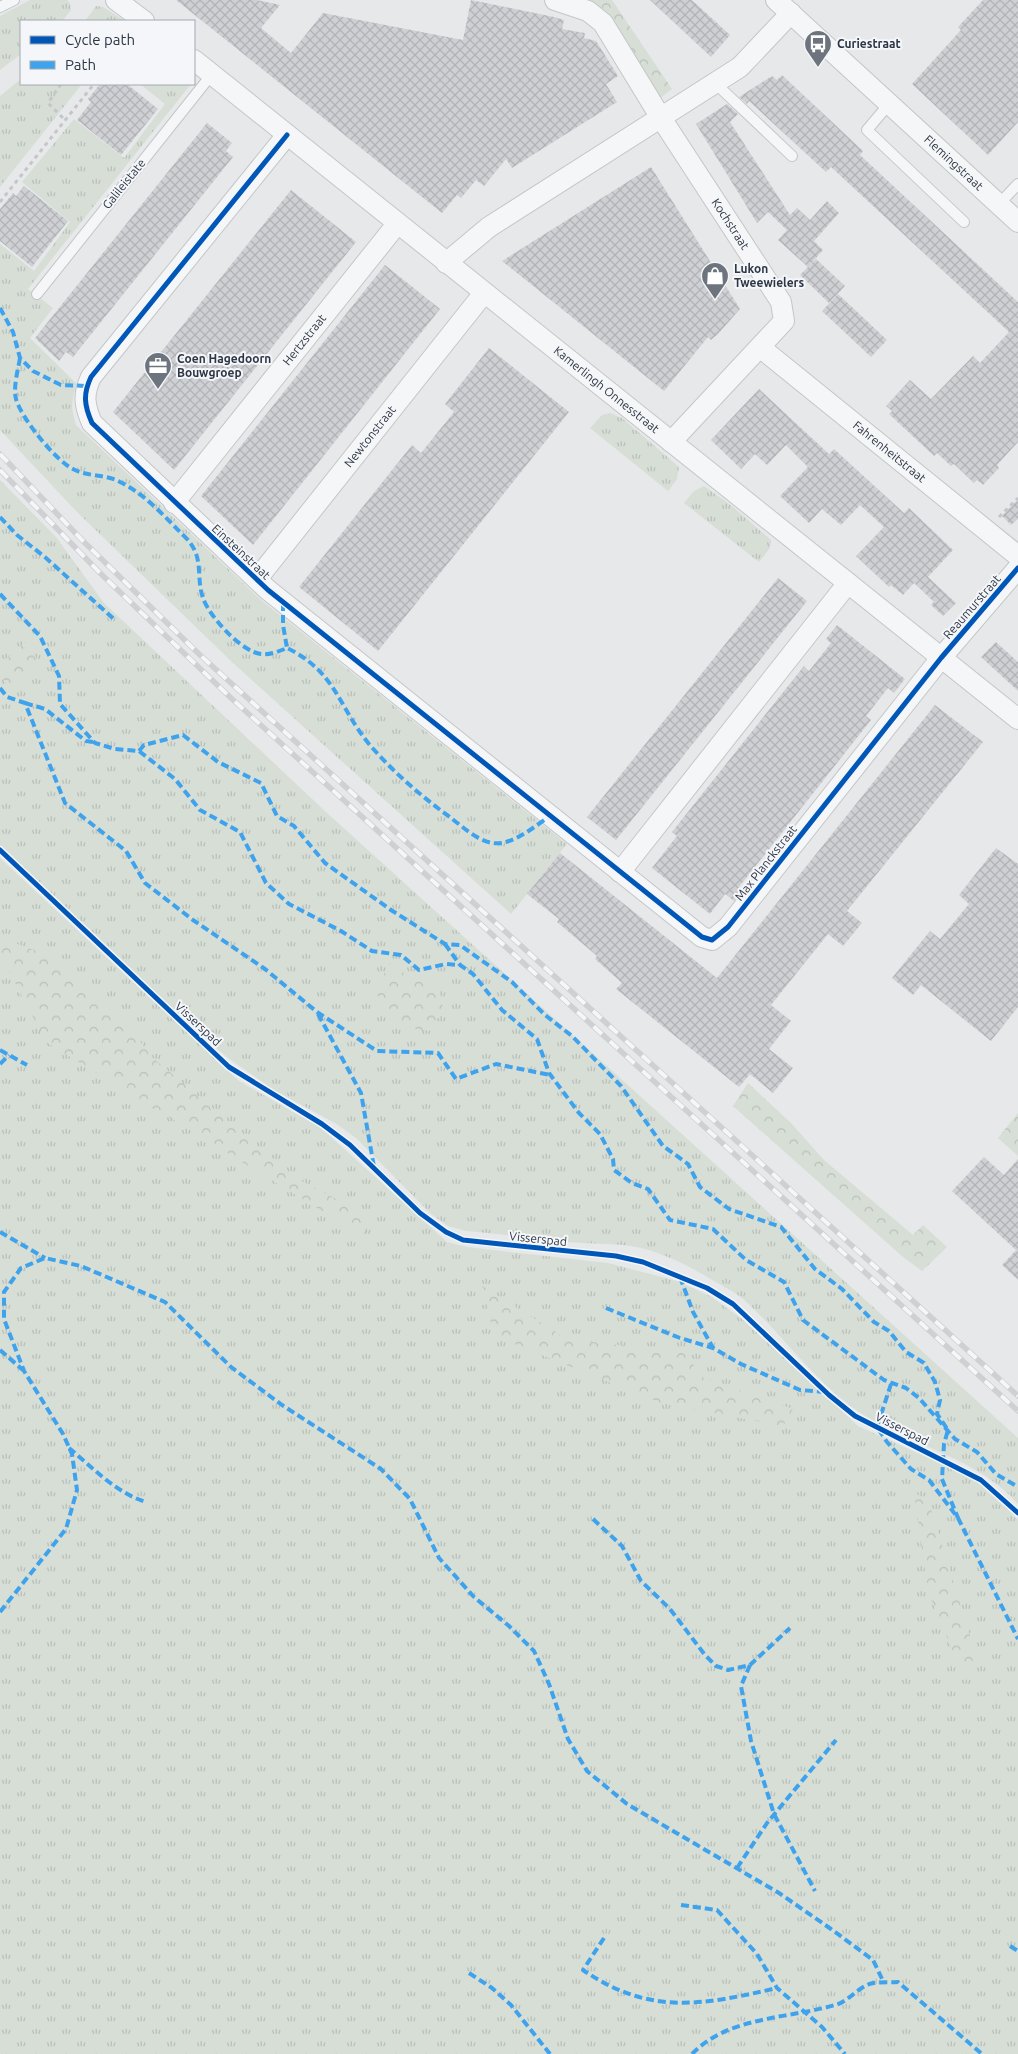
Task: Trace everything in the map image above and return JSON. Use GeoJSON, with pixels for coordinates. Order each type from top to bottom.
{"type":"FeatureCollection","features":[{"type":"Feature","properties":{"kind":"street"},"geometry":{"type":"LineString","coordinates":[[116,0],[143,20]]}},
{"type":"Feature","properties":{"kind":"street"},"geometry":{"type":"LineString","coordinates":[[556,0],[588,10],[603,24],[661,118]]}},
{"type":"Feature","properties":{"kind":"street"},"geometry":{"type":"LineString","coordinates":[[446,263],[488,227],[740,67],[784,7]]}},
{"type":"Feature","properties":{"kind":"street","name":"Flemingstraat"},"geometry":{"type":"LineString","coordinates":[[784,7],[1000,203],[1018,222]]}},
{"type":"Feature","properties":{"kind":"street","name":"Kamerlingh Onnesstraat"},"geometry":{"type":"LineString","coordinates":[[195,61],[1018,719]]}},
{"type":"Feature","properties":{"kind":"street","name":"Kochstraat"},"geometry":{"type":"LineString","coordinates":[[661,118],[781,302],[784,321],[761,348],[671,442]]}},
{"type":"Feature","properties":{"kind":"street","name":"Einsteinstraat"},"geometry":{"type":"LineString","coordinates":[[287,135],[91,377],[87,386],[84,403],[92,423],[174,503],[268,590],[573,835]]}},
{"type":"Feature","properties":{"kind":"street","name":"Hertzstraat"},"geometry":{"type":"LineString","coordinates":[[174,503],[397,224]]}},
{"type":"Feature","properties":{"kind":"street","name":"Newtonstraat"},"geometry":{"type":"LineString","coordinates":[[257,579],[484,293]]}},
{"type":"Feature","properties":{"kind":"street","name":"Fahrenheitstraat"},"geometry":{"type":"LineString","coordinates":[[761,348],[1018,556]]}},
{"type":"Feature","properties":{"kind":"street","name":"Reaumurstraat"},"geometry":{"type":"LineString","coordinates":[[941,658],[1018,568]]}},
{"type":"Feature","properties":{"kind":"street"},"geometry":{"type":"LineString","coordinates":[[620,872],[848,584]]}},
{"type":"Feature","properties":{"kind":"street","name":"Max Planckstraat"},"geometry":{"type":"LineString","coordinates":[[573,835],[702,937],[708,940],[717,938],[941,658]]}},
{"type":"Feature","properties":{"kind":"lane"},"geometry":{"type":"LineString","coordinates":[[0,7],[14,0]]}},
{"type":"Feature","properties":{"kind":"lane","name":"Galileistate"},"geometry":{"type":"LineString","coordinates":[[37,294],[212,74]]}},
{"type":"Feature","properties":{"kind":"lane"},"geometry":{"type":"LineString","coordinates":[[715,83],[792,156]]}},
{"type":"Feature","properties":{"kind":"lane"},"geometry":{"type":"LineString","coordinates":[[890,104],[867,130],[964,222]]}},
{"type":"Feature","properties":{"kind":"lane"},"geometry":{"type":"LineString","coordinates":[[1000,203],[1018,184]]}},
{"type":"Feature","properties":{"kind":"path"},"geometry":{"type":"LineString","coordinates":[[60,85],[48,103],[51,109],[65,120]]}},
{"type":"Feature","properties":{"kind":"path"},"geometry":{"type":"LineString","coordinates":[[0,202],[93,85]]}},
{"type":"Feature","properties":{"kind":"path"},"geometry":{"type":"LineString","coordinates":[[987,529],[1018,498]]}},
{"type":"Feature","properties":{"kind":"green space"},"geometry":{"type":"Polygon","coordinates":[[[30,0],[67,0],[70,3],[71,10],[63,20],[20,20],[20,55],[0,70],[0,16],[30,0]]]}},
{"type":"Feature","properties":{"kind":"green space"},"geometry":{"type":"Polygon","coordinates":[[[576,0],[612,0],[672,89],[659,99],[576,0]]]}},
{"type":"Feature","properties":{"kind":"green space"},"geometry":{"type":"Polygon","coordinates":[[[96,6],[103,7],[123,20],[86,20],[96,6]]]}},
{"type":"Feature","properties":{"kind":"green space"},"geometry":{"type":"Polygon","coordinates":[[[20,80],[20,85],[81,85],[0,187],[0,96],[20,80]]]}},
{"type":"Feature","properties":{"kind":"green space"},"geometry":{"type":"Polygon","coordinates":[[[141,85],[190,85],[28,289],[53,308],[30,338],[77,384],[72,404],[76,425],[261,600],[567,844],[511,914],[233,663],[77,512],[0,430],[0,244],[34,271],[70,222],[22,182],[74,119],[124,158],[165,104],[141,85]]]}},
{"type":"Feature","properties":{"kind":"green space"},"geometry":{"type":"Polygon","coordinates":[[[610,413],[622,418],[679,467],[677,479],[668,491],[590,428],[602,415],[610,413]]]}},
{"type":"Feature","properties":{"kind":"green space"},"geometry":{"type":"Polygon","coordinates":[[[0,480],[56,537],[104,603],[327,813],[1018,1438],[1018,1504],[1003,1489],[967,1465],[888,1428],[851,1406],[818,1377],[743,1299],[685,1265],[653,1251],[631,1246],[567,1242],[466,1231],[448,1226],[431,1214],[356,1138],[335,1123],[274,1090],[228,1058],[191,1027],[30,880],[0,848],[0,480]]]}},
{"type":"Feature","properties":{"kind":"green space"},"geometry":{"type":"Polygon","coordinates":[[[704,486],[732,506],[771,540],[770,548],[759,562],[684,503],[694,491],[704,486]]]}},
{"type":"Feature","properties":{"kind":"green space"},"geometry":{"type":"Polygon","coordinates":[[[25,642],[40,663],[10,689],[0,675],[0,664],[25,642]]]}},
{"type":"Feature","properties":{"kind":"green space"},"geometry":{"type":"Polygon","coordinates":[[[0,858],[239,1081],[321,1128],[447,1242],[467,1247],[608,1263],[677,1281],[710,1296],[741,1318],[858,1426],[966,1475],[991,1491],[1018,1520],[1018,2054],[0,2054],[0,858]]]}},
{"type":"Feature","properties":{"kind":"green space"},"geometry":{"type":"Polygon","coordinates":[[[0,915],[1,938],[53,957],[131,1030],[153,1058],[296,1178],[361,1212],[368,1239],[46,1042],[0,954],[0,915]]]}},
{"type":"Feature","properties":{"kind":"green space"},"geometry":{"type":"Polygon","coordinates":[[[390,963],[412,979],[436,976],[443,1008],[431,1031],[399,1027],[375,991],[390,963]]]}},
{"type":"Feature","properties":{"kind":"green space"},"geometry":{"type":"Polygon","coordinates":[[[748,1083],[791,1123],[824,1160],[913,1235],[923,1225],[947,1247],[922,1271],[903,1257],[733,1106],[748,1083]]]}},
{"type":"Feature","properties":{"kind":"green space"},"geometry":{"type":"Polygon","coordinates":[[[1018,1113],[1018,1156],[998,1138],[1018,1113]]]}},
{"type":"Feature","properties":{"kind":"green space"},"geometry":{"type":"Polygon","coordinates":[[[482,1286],[567,1339],[685,1353],[702,1377],[793,1409],[783,1426],[661,1403],[494,1336],[482,1286]]]}},
{"type":"Feature","properties":{"kind":"green space"},"geometry":{"type":"Polygon","coordinates":[[[914,1492],[929,1502],[975,1652],[966,1682],[928,1592],[914,1492]]]}},
{"type":"Feature","properties":{"kind":"building"},"geometry":{"type":"Polygon","coordinates":[[[176,0],[257,0],[280,5],[261,28],[291,53],[323,13],[463,40],[471,0],[554,17],[564,20],[562,29],[585,33],[584,38],[596,41],[618,76],[606,84],[617,102],[512,168],[506,159],[484,186],[476,180],[461,198],[457,195],[442,213],[176,0]]]}},
{"type":"Feature","properties":{"kind":"building"},"geometry":{"type":"Polygon","coordinates":[[[650,0],[692,0],[730,35],[711,57],[650,0]]]}},
{"type":"Feature","properties":{"kind":"building"},"geometry":{"type":"Polygon","coordinates":[[[983,0],[1018,0],[1018,122],[988,155],[912,84],[961,30],[958,27],[983,0]]]}},
{"type":"Feature","properties":{"kind":"building"},"geometry":{"type":"Polygon","coordinates":[[[782,75],[863,151],[860,155],[1018,302],[1018,442],[997,465],[999,468],[983,485],[977,480],[974,483],[954,464],[951,466],[937,453],[934,456],[889,414],[892,411],[886,406],[910,380],[931,399],[973,356],[980,363],[1009,332],[831,167],[826,172],[749,101],[747,104],[739,97],[772,76],[777,80],[782,75]]]}},
{"type":"Feature","properties":{"kind":"building"},"geometry":{"type":"Polygon","coordinates":[[[99,85],[128,85],[158,109],[121,155],[77,120],[91,102],[88,99],[99,85]]]}},
{"type":"Feature","properties":{"kind":"building"},"geometry":{"type":"Polygon","coordinates":[[[727,104],[738,114],[730,122],[790,215],[797,208],[810,220],[827,201],[839,213],[814,241],[823,250],[808,267],[778,240],[787,230],[768,212],[757,223],[696,124],[727,104]]]}},
{"type":"Feature","properties":{"kind":"building"},"geometry":{"type":"Polygon","coordinates":[[[207,123],[232,143],[226,151],[233,157],[73,357],[66,352],[59,361],[35,338],[207,123]]]}},
{"type":"Feature","properties":{"kind":"building"},"geometry":{"type":"Polygon","coordinates":[[[651,167],[740,309],[718,334],[711,340],[708,337],[664,391],[502,261],[651,167]]]}},
{"type":"Feature","properties":{"kind":"building"},"geometry":{"type":"Polygon","coordinates":[[[24,186],[68,221],[32,267],[0,241],[0,209],[13,193],[16,196],[24,186]]]}},
{"type":"Feature","properties":{"kind":"building"},"geometry":{"type":"Polygon","coordinates":[[[291,190],[356,242],[174,470],[113,412],[291,190]]]}},
{"type":"Feature","properties":{"kind":"building"},"geometry":{"type":"Polygon","coordinates":[[[816,259],[845,286],[829,303],[800,275],[816,259]]]}},
{"type":"Feature","properties":{"kind":"building"},"geometry":{"type":"Polygon","coordinates":[[[385,265],[440,309],[253,545],[201,496],[385,265]]]}},
{"type":"Feature","properties":{"kind":"building"},"geometry":{"type":"Polygon","coordinates":[[[838,294],[887,340],[871,357],[822,311],[838,294]]]}},
{"type":"Feature","properties":{"kind":"building"},"geometry":{"type":"Polygon","coordinates":[[[489,348],[569,412],[378,651],[299,587],[412,445],[421,453],[454,412],[445,404],[489,348]]]}},
{"type":"Feature","properties":{"kind":"building"},"geometry":{"type":"Polygon","coordinates":[[[759,389],[829,454],[834,449],[904,513],[909,508],[953,550],[928,577],[956,603],[943,616],[931,605],[934,602],[914,583],[903,595],[891,585],[889,587],[856,556],[884,527],[860,505],[841,525],[822,509],[809,523],[780,496],[808,467],[786,445],[767,465],[755,454],[741,469],[711,440],[759,389]]]}},
{"type":"Feature","properties":{"kind":"building"},"geometry":{"type":"Polygon","coordinates":[[[1018,499],[1018,519],[1011,525],[1002,516],[1018,499]]]}},
{"type":"Feature","properties":{"kind":"building"},"geometry":{"type":"Polygon","coordinates":[[[778,578],[807,601],[616,840],[587,817],[778,578]]]}},
{"type":"Feature","properties":{"kind":"building"},"geometry":{"type":"Polygon","coordinates":[[[837,625],[905,679],[894,693],[888,688],[866,716],[871,720],[739,887],[742,890],[734,901],[725,894],[710,914],[652,868],[677,836],[672,832],[804,666],[809,671],[831,643],[826,639],[837,625]]]}},
{"type":"Feature","properties":{"kind":"building"},"geometry":{"type":"Polygon","coordinates":[[[996,642],[1018,662],[1018,691],[981,657],[996,642]]]}},
{"type":"Feature","properties":{"kind":"building"},"geometry":{"type":"Polygon","coordinates":[[[935,705],[983,742],[847,911],[862,923],[843,946],[828,934],[771,1005],[791,1021],[769,1049],[793,1068],[773,1093],[750,1074],[739,1087],[616,989],[622,983],[595,959],[597,956],[557,922],[559,919],[527,894],[560,853],[717,978],[935,705]]]}},
{"type":"Feature","properties":{"kind":"building"},"geometry":{"type":"Polygon","coordinates":[[[996,848],[1018,864],[1018,1007],[991,1041],[921,985],[913,995],[892,978],[930,931],[940,939],[969,904],[959,895],[996,848]]]}},
{"type":"Feature","properties":{"kind":"building"},"geometry":{"type":"Polygon","coordinates":[[[984,1157],[1004,1175],[1018,1159],[1018,1280],[1002,1265],[1016,1250],[952,1191],[984,1157]]]}},
{"type":"Feature","properties":{"kind":"railway"},"geometry":{"type":"LineString","coordinates":[[0,454],[83,541],[200,655],[1018,1396]]}},
{"type":"Feature","properties":{"kind":"railway"},"geometry":{"type":"LineString","coordinates":[[0,470],[100,573],[231,698],[1018,1411]]}},
{"type":"Feature","properties":{"kind":"marked path"},"geometry":{"type":"LineString","coordinates":[[0,308],[13,332],[20,358],[33,371],[61,385],[87,386]]}},
{"type":"Feature","properties":{"kind":"marked path"},"geometry":{"type":"LineString","coordinates":[[20,358],[15,384],[16,399],[25,417],[40,438],[58,457],[78,472],[115,479],[138,493],[183,535],[195,550],[199,566],[201,590],[206,606],[236,641],[254,652],[262,654],[287,648],[303,657],[326,679],[359,730],[378,754],[418,792],[476,836],[493,843],[508,841],[523,834],[550,816]]}},
{"type":"Feature","properties":{"kind":"marked path"},"geometry":{"type":"LineString","coordinates":[[0,517],[17,535],[46,558],[116,621]]}},
{"type":"Feature","properties":{"kind":"marked path"},"geometry":{"type":"LineString","coordinates":[[0,594],[40,636],[59,676],[60,704],[95,743],[115,749],[139,751],[175,779],[200,810],[240,832],[266,883],[289,904],[341,931],[372,951],[401,955],[419,970],[446,964],[460,965],[473,974],[502,1010],[537,1039],[549,1073],[579,1113],[600,1134],[613,1159],[614,1170],[632,1183],[648,1189],[670,1220],[713,1229],[746,1260],[784,1282],[803,1320],[884,1380],[906,1388],[919,1398],[955,1439],[977,1452],[996,1474],[1018,1487]]}},
{"type":"Feature","properties":{"kind":"marked path"},"geometry":{"type":"LineString","coordinates":[[283,603],[283,625],[287,648]]}},
{"type":"Feature","properties":{"kind":"marked path"},"geometry":{"type":"LineString","coordinates":[[0,688],[7,697],[25,703],[65,803],[126,851],[145,883],[193,920],[265,969],[317,1012],[377,1051],[438,1053],[456,1079],[496,1064],[550,1075]]}},
{"type":"Feature","properties":{"kind":"marked path"},"geometry":{"type":"LineString","coordinates":[[25,703],[45,709],[86,741],[93,742]]}},
{"type":"Feature","properties":{"kind":"marked path"},"geometry":{"type":"LineString","coordinates":[[139,751],[144,745],[183,735],[218,762],[261,783],[277,816],[294,826],[325,863],[391,910],[445,944],[460,945],[512,982],[545,1015],[572,1036],[621,1086],[663,1146],[688,1164],[700,1187],[729,1209],[781,1227],[815,1269],[842,1289],[874,1322],[889,1331],[906,1352],[924,1363],[935,1382],[940,1400],[937,1414],[948,1430],[944,1444],[942,1479],[958,1518]]}},
{"type":"Feature","properties":{"kind":"marked path"},"geometry":{"type":"LineString","coordinates":[[445,944],[460,965]]}},
{"type":"Feature","properties":{"kind":"marked path"},"geometry":{"type":"LineString","coordinates":[[318,1014],[361,1093],[374,1167]]}},
{"type":"Feature","properties":{"kind":"marked path"},"geometry":{"type":"LineString","coordinates":[[0,1050],[27,1065]]}},
{"type":"Feature","properties":{"kind":"marked path"},"geometry":{"type":"LineString","coordinates":[[0,1064],[9,1055]]}},
{"type":"Feature","properties":{"kind":"marked path"},"geometry":{"type":"LineString","coordinates":[[0,1232],[45,1258]]}},
{"type":"Feature","properties":{"kind":"marked path"},"geometry":{"type":"LineString","coordinates":[[0,1612],[66,1529],[77,1490],[72,1454],[63,1434],[24,1371],[4,1319],[4,1292],[21,1268],[45,1258],[81,1266],[165,1302],[231,1367],[282,1405],[381,1469],[410,1499],[439,1558],[474,1597],[509,1626],[534,1651],[549,1684],[568,1739],[587,1771],[627,1804],[779,1893],[831,1929],[873,1960],[884,1983]]}},
{"type":"Feature","properties":{"kind":"marked path"},"geometry":{"type":"LineString","coordinates":[[680,1277],[693,1312],[713,1348]]}},
{"type":"Feature","properties":{"kind":"marked path"},"geometry":{"type":"LineString","coordinates":[[606,1308],[680,1338],[713,1348],[741,1364],[800,1390],[826,1392]]}},
{"type":"Feature","properties":{"kind":"marked path"},"geometry":{"type":"LineString","coordinates":[[0,1350],[23,1370]]}},
{"type":"Feature","properties":{"kind":"marked path"},"geometry":{"type":"LineString","coordinates":[[891,1384],[877,1427],[887,1442],[911,1469],[929,1480],[958,1518],[1018,1639]]}},
{"type":"Feature","properties":{"kind":"marked path"},"geometry":{"type":"LineString","coordinates":[[69,1448],[115,1486],[146,1502]]}},
{"type":"Feature","properties":{"kind":"marked path"},"geometry":{"type":"LineString","coordinates":[[593,1519],[622,1546],[641,1581],[670,1609],[705,1655],[716,1666],[728,1670],[750,1665],[790,1628]]}},
{"type":"Feature","properties":{"kind":"marked path"},"geometry":{"type":"LineString","coordinates":[[750,1665],[741,1686],[751,1741],[774,1814],[815,1891]]}},
{"type":"Feature","properties":{"kind":"marked path"},"geometry":{"type":"LineString","coordinates":[[737,1868],[767,1823],[836,1740]]}},
{"type":"Feature","properties":{"kind":"marked path"},"geometry":{"type":"LineString","coordinates":[[681,1905],[717,1910],[757,1954],[777,1988],[822,2027],[845,2054]]}},
{"type":"Feature","properties":{"kind":"marked path"},"geometry":{"type":"LineString","coordinates":[[604,1938],[583,1970],[608,1985],[631,1995],[677,2003],[701,2002],[777,1988]]}},
{"type":"Feature","properties":{"kind":"marked path"},"geometry":{"type":"LineString","coordinates":[[1010,1946],[1018,1951]]}},
{"type":"Feature","properties":{"kind":"marked path"},"geometry":{"type":"LineString","coordinates":[[469,1973],[492,1988],[511,2005],[550,2054]]}},
{"type":"Feature","properties":{"kind":"marked path"},"geometry":{"type":"LineString","coordinates":[[692,2054],[723,2032],[741,2025],[817,2010],[844,2001],[870,1984],[898,1982],[982,2054]]}},
{"type":"Feature","properties":{"kind":"cycle path"},"geometry":{"type":"LineString","coordinates":[[287,135],[91,377],[86,400],[87,411],[92,423],[268,590],[702,937],[712,940],[728,927],[941,658],[1018,568]]}},
{"type":"Feature","properties":{"kind":"cycle path","name":"Visserspad"},"geometry":{"type":"LineString","coordinates":[[0,850],[229,1067],[322,1124],[350,1145],[420,1213],[446,1232],[463,1240],[616,1256],[643,1262],[707,1288],[733,1304],[829,1395],[855,1416],[981,1480],[1018,1513]]}},
{"type":"Feature","properties":{"kind":"place","name":"Curiestraat"},"geometry":{"type":"Point","coordinates":[818,68]}},
{"type":"Feature","properties":{"kind":"place","name":"Lukon Tweewielers"},"geometry":{"type":"Point","coordinates":[715,300]}},
{"type":"Feature","properties":{"kind":"place","name":"Coen Hagedoorn Bouwgroep"},"geometry":{"type":"Point","coordinates":[158,390]}}]}
